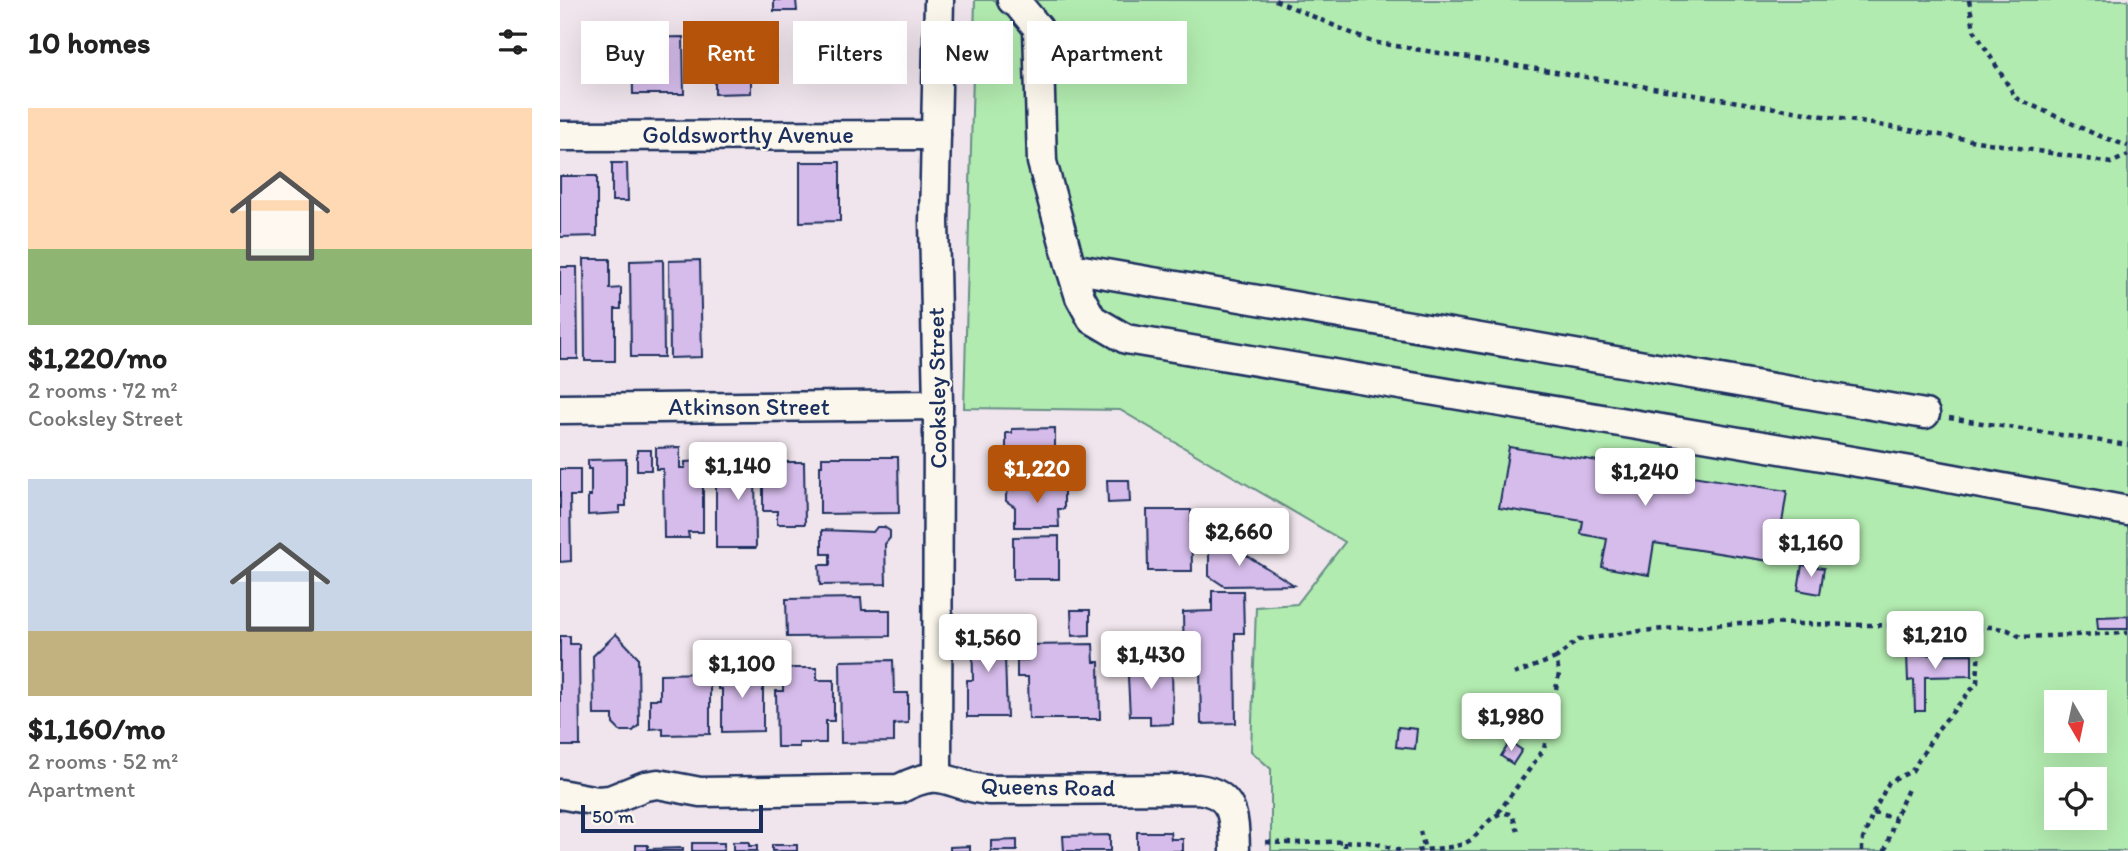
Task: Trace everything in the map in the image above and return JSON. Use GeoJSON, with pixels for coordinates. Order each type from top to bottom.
{"type":"FeatureCollection","features":[{"type":"Feature","properties":{"kind":"street","name":"Cooksley Street"},"geometry":{"type":"LineString","coordinates":[[937,776],[938,405],[934,221],[939,0]]}},
{"type":"Feature","properties":{"kind":"street"},"geometry":{"type":"LineString","coordinates":[[1012,0],[1038,27],[1042,162],[1070,268],[1092,319],[1126,339],[1911,471],[2128,511]]}},
{"type":"Feature","properties":{"kind":"street","name":"Goldsworthy Avenue"},"geometry":{"type":"LineString","coordinates":[[560,136],[936,135]]}},
{"type":"Feature","properties":{"kind":"street"},"geometry":{"type":"LineString","coordinates":[[1070,268],[1925,414]]}},
{"type":"Feature","properties":{"kind":"street","name":"Atkinson Street"},"geometry":{"type":"LineString","coordinates":[[560,409],[938,405]]}},
{"type":"Feature","properties":{"kind":"street"},"geometry":{"type":"LineString","coordinates":[[560,794],[615,799],[651,785],[662,784],[708,792],[899,789],[923,778],[937,776]]}},
{"type":"Feature","properties":{"kind":"street","name":"Queens Road"},"geometry":{"type":"LineString","coordinates":[[937,776],[974,789],[989,790],[1208,790],[1231,809],[1234,817],[1235,851]]}},
{"type":"Feature","properties":{"kind":"path"},"geometry":{"type":"LineString","coordinates":[[1275,0],[1372,42],[2111,163],[2128,155]]}},
{"type":"Feature","properties":{"kind":"path"},"geometry":{"type":"LineString","coordinates":[[1969,0],[1974,30],[2016,98],[2097,135],[2128,146]]}},
{"type":"Feature","properties":{"kind":"path"},"geometry":{"type":"LineString","coordinates":[[1925,414],[2128,445]]}},
{"type":"Feature","properties":{"kind":"path"},"geometry":{"type":"LineString","coordinates":[[1514,674],[1556,658],[1578,640],[1640,631],[1727,624],[1980,627],[2008,630],[2021,637],[2128,633]]}},
{"type":"Feature","properties":{"kind":"path"},"geometry":{"type":"LineString","coordinates":[[1862,851],[1862,842],[1873,813],[1889,782],[1912,771],[1938,729],[1977,683],[1980,627]]}},
{"type":"Feature","properties":{"kind":"path"},"geometry":{"type":"LineString","coordinates":[[1417,851],[1471,840],[1497,813],[1544,749],[1559,674],[1556,658]]}},
{"type":"Feature","properties":{"kind":"path"},"geometry":{"type":"LineString","coordinates":[[1885,851],[1895,818],[1909,788]]}},
{"type":"Feature","properties":{"kind":"path"},"geometry":{"type":"LineString","coordinates":[[1497,813],[1506,812],[1512,815],[1518,831]]}},
{"type":"Feature","properties":{"kind":"path"},"geometry":{"type":"LineString","coordinates":[[1873,813],[1895,818]]}},
{"type":"Feature","properties":{"kind":"path"},"geometry":{"type":"LineString","coordinates":[[1420,831],[1425,850]]}},
{"type":"Feature","properties":{"kind":"path"},"geometry":{"type":"LineString","coordinates":[[1266,842],[1296,848],[1345,842],[1380,844],[1402,851]]}},
{"type":"Feature","properties":{"kind":"path"},"geometry":{"type":"LineString","coordinates":[[1345,842],[1345,851]]}},
{"type":"Feature","properties":{"kind":"green space"},"geometry":{"type":"Polygon","coordinates":[[[975,0],[2128,0],[2128,851],[1271,851],[1271,769],[1251,751],[1256,607],[1297,604],[1345,542],[1120,410],[964,408],[973,84],[1013,84],[1013,21],[974,21],[975,0]]]}},
{"type":"Feature","properties":{"kind":"building"},"geometry":{"type":"Polygon","coordinates":[[[774,0],[796,0],[797,11],[774,11],[774,0]]]}},
{"type":"Feature","properties":{"kind":"building"},"geometry":{"type":"Polygon","coordinates":[[[669,37],[683,37],[684,94],[633,94],[633,84],[669,84],[669,37]]]}},
{"type":"Feature","properties":{"kind":"building"},"geometry":{"type":"Polygon","coordinates":[[[715,84],[751,84],[751,93],[715,94],[715,84]]]}},
{"type":"Feature","properties":{"kind":"building"},"geometry":{"type":"Polygon","coordinates":[[[800,162],[840,162],[840,221],[800,222],[800,162]]]}},
{"type":"Feature","properties":{"kind":"building"},"geometry":{"type":"Polygon","coordinates":[[[612,163],[627,163],[628,201],[612,201],[612,163]]]}},
{"type":"Feature","properties":{"kind":"building"},"geometry":{"type":"Polygon","coordinates":[[[560,176],[597,176],[597,236],[560,237],[560,176]]]}},
{"type":"Feature","properties":{"kind":"building"},"geometry":{"type":"Polygon","coordinates":[[[584,259],[610,259],[610,289],[621,288],[621,309],[615,309],[615,361],[585,361],[584,259]]]}},
{"type":"Feature","properties":{"kind":"building"},"geometry":{"type":"Polygon","coordinates":[[[663,260],[664,357],[631,357],[630,261],[663,260]]]}},
{"type":"Feature","properties":{"kind":"building"},"geometry":{"type":"Polygon","coordinates":[[[700,260],[702,357],[670,358],[669,261],[700,260]]]}},
{"type":"Feature","properties":{"kind":"building"},"geometry":{"type":"Polygon","coordinates":[[[560,267],[577,267],[578,359],[560,359],[560,267]]]}},
{"type":"Feature","properties":{"kind":"building"},"geometry":{"type":"Polygon","coordinates":[[[1055,428],[1055,471],[1006,471],[1006,433],[1012,433],[1012,429],[1055,428]]]}},
{"type":"Feature","properties":{"kind":"building"},"geometry":{"type":"Polygon","coordinates":[[[738,446],[761,446],[761,471],[755,471],[756,548],[716,548],[716,477],[731,477],[731,468],[738,468],[738,446]]]}},
{"type":"Feature","properties":{"kind":"building"},"geometry":{"type":"Polygon","coordinates":[[[680,447],[680,468],[685,468],[685,462],[703,461],[703,532],[688,532],[689,538],[664,538],[663,469],[656,469],[656,448],[680,447]]]}},
{"type":"Feature","properties":{"kind":"building"},"geometry":{"type":"Polygon","coordinates":[[[1509,447],[1787,491],[1776,562],[1654,543],[1649,575],[1602,567],[1607,539],[1581,534],[1583,521],[1499,508],[1509,447]]]}},
{"type":"Feature","properties":{"kind":"building"},"geometry":{"type":"Polygon","coordinates":[[[637,450],[651,450],[651,470],[637,470],[637,450]]]}},
{"type":"Feature","properties":{"kind":"building"},"geometry":{"type":"Polygon","coordinates":[[[822,457],[898,457],[899,513],[820,514],[822,457]]]}},
{"type":"Feature","properties":{"kind":"building"},"geometry":{"type":"Polygon","coordinates":[[[626,459],[626,506],[620,506],[620,513],[588,515],[591,469],[588,469],[588,460],[626,459]]]}},
{"type":"Feature","properties":{"kind":"building"},"geometry":{"type":"Polygon","coordinates":[[[763,462],[804,462],[805,524],[777,524],[777,511],[763,511],[763,462]]]}},
{"type":"Feature","properties":{"kind":"building"},"geometry":{"type":"Polygon","coordinates":[[[560,469],[580,469],[580,496],[570,496],[571,561],[560,562],[560,469]]]}},
{"type":"Feature","properties":{"kind":"building"},"geometry":{"type":"Polygon","coordinates":[[[1107,480],[1129,480],[1130,502],[1108,503],[1107,480]]]}},
{"type":"Feature","properties":{"kind":"building"},"geometry":{"type":"Polygon","coordinates":[[[1064,483],[1064,509],[1058,509],[1059,527],[1015,527],[1015,507],[1006,501],[1009,490],[1023,488],[1023,484],[1064,483]]]}},
{"type":"Feature","properties":{"kind":"building"},"geometry":{"type":"Polygon","coordinates":[[[1147,510],[1191,510],[1192,571],[1148,571],[1147,510]]]}},
{"type":"Feature","properties":{"kind":"building"},"geometry":{"type":"Polygon","coordinates":[[[877,527],[890,531],[890,538],[885,544],[886,584],[820,585],[819,565],[830,565],[830,554],[822,554],[822,530],[873,532],[877,527]]]}},
{"type":"Feature","properties":{"kind":"building"},"geometry":{"type":"Polygon","coordinates":[[[1214,535],[1294,585],[1224,586],[1209,576],[1209,544],[1214,535]]]}},
{"type":"Feature","properties":{"kind":"building"},"geometry":{"type":"Polygon","coordinates":[[[1059,536],[1059,579],[1013,579],[1013,537],[1059,536]]]}},
{"type":"Feature","properties":{"kind":"building"},"geometry":{"type":"Polygon","coordinates":[[[1802,565],[1824,568],[1820,594],[1798,590],[1802,565]]]}},
{"type":"Feature","properties":{"kind":"building"},"geometry":{"type":"Polygon","coordinates":[[[1212,591],[1243,591],[1244,633],[1235,633],[1236,723],[1201,724],[1200,666],[1184,667],[1183,612],[1212,611],[1212,591]]]}},
{"type":"Feature","properties":{"kind":"building"},"geometry":{"type":"Polygon","coordinates":[[[861,598],[862,610],[890,610],[890,636],[787,637],[786,599],[861,598]]]}},
{"type":"Feature","properties":{"kind":"building"},"geometry":{"type":"Polygon","coordinates":[[[1071,610],[1090,610],[1090,635],[1072,636],[1071,610]]]}},
{"type":"Feature","properties":{"kind":"building"},"geometry":{"type":"Polygon","coordinates":[[[2128,616],[2128,629],[2098,629],[2097,617],[2128,616]]]}},
{"type":"Feature","properties":{"kind":"building"},"geometry":{"type":"Polygon","coordinates":[[[972,627],[1004,627],[1007,717],[967,717],[967,680],[973,680],[972,627]]]}},
{"type":"Feature","properties":{"kind":"building"},"geometry":{"type":"Polygon","coordinates":[[[616,634],[638,657],[639,725],[633,731],[620,731],[613,724],[613,715],[594,715],[593,656],[616,634]]]}},
{"type":"Feature","properties":{"kind":"building"},"geometry":{"type":"Polygon","coordinates":[[[560,636],[570,636],[570,644],[579,644],[580,746],[560,746],[560,636]]]}},
{"type":"Feature","properties":{"kind":"building"},"geometry":{"type":"Polygon","coordinates":[[[1093,644],[1094,662],[1099,662],[1100,719],[1029,719],[1028,677],[1017,677],[1017,660],[1028,660],[1028,645],[1093,644]]]}},
{"type":"Feature","properties":{"kind":"building"},"geometry":{"type":"Polygon","coordinates":[[[1972,654],[1972,676],[1925,677],[1925,711],[1915,711],[1914,680],[1908,681],[1907,655],[1972,654]]]}},
{"type":"Feature","properties":{"kind":"building"},"geometry":{"type":"Polygon","coordinates":[[[1127,658],[1153,658],[1153,666],[1172,665],[1173,724],[1150,725],[1150,716],[1130,716],[1127,658]]]}},
{"type":"Feature","properties":{"kind":"building"},"geometry":{"type":"Polygon","coordinates":[[[893,660],[894,693],[908,693],[908,723],[894,724],[894,742],[841,743],[840,661],[893,660]]]}},
{"type":"Feature","properties":{"kind":"building"},"geometry":{"type":"Polygon","coordinates":[[[734,668],[763,671],[763,731],[722,732],[722,689],[718,689],[718,677],[722,677],[721,671],[734,668]]]}},
{"type":"Feature","properties":{"kind":"building"},"geometry":{"type":"Polygon","coordinates":[[[786,668],[817,668],[817,680],[834,680],[834,721],[826,721],[826,743],[799,743],[799,747],[777,747],[776,691],[783,691],[786,668]]]}},
{"type":"Feature","properties":{"kind":"building"},"geometry":{"type":"Polygon","coordinates":[[[710,673],[710,734],[663,735],[663,728],[650,729],[650,699],[660,699],[660,674],[710,673]]]}},
{"type":"Feature","properties":{"kind":"building"},"geometry":{"type":"Polygon","coordinates":[[[1398,727],[1417,729],[1415,749],[1396,747],[1398,727]]]}},
{"type":"Feature","properties":{"kind":"building"},"geometry":{"type":"Polygon","coordinates":[[[1510,742],[1522,750],[1513,764],[1501,756],[1510,742]]]}},
{"type":"Feature","properties":{"kind":"building"},"geometry":{"type":"Polygon","coordinates":[[[1137,832],[1170,832],[1171,839],[1183,839],[1183,851],[1137,851],[1137,832]]]}},
{"type":"Feature","properties":{"kind":"building"},"geometry":{"type":"Polygon","coordinates":[[[1110,835],[1110,851],[1064,851],[1063,836],[1110,835]]]}},
{"type":"Feature","properties":{"kind":"building"},"geometry":{"type":"Polygon","coordinates":[[[1017,840],[1017,851],[991,851],[991,841],[1017,840]]]}},
{"type":"Feature","properties":{"kind":"building"},"geometry":{"type":"Polygon","coordinates":[[[733,842],[749,842],[749,846],[757,846],[757,851],[733,851],[733,842]]]}},
{"type":"Feature","properties":{"kind":"building"},"geometry":{"type":"Polygon","coordinates":[[[692,843],[724,843],[724,851],[692,851],[692,843]]]}},
{"type":"Feature","properties":{"kind":"building"},"geometry":{"type":"Polygon","coordinates":[[[636,845],[648,845],[648,849],[683,848],[683,851],[636,851],[636,845]]]}},
{"type":"Feature","properties":{"kind":"building"},"geometry":{"type":"Polygon","coordinates":[[[772,845],[797,845],[797,851],[772,851],[772,845]]]}},
{"type":"Feature","properties":{"kind":"building"},"geometry":{"type":"Polygon","coordinates":[[[970,846],[970,851],[950,851],[950,847],[970,846]]]}}]}
